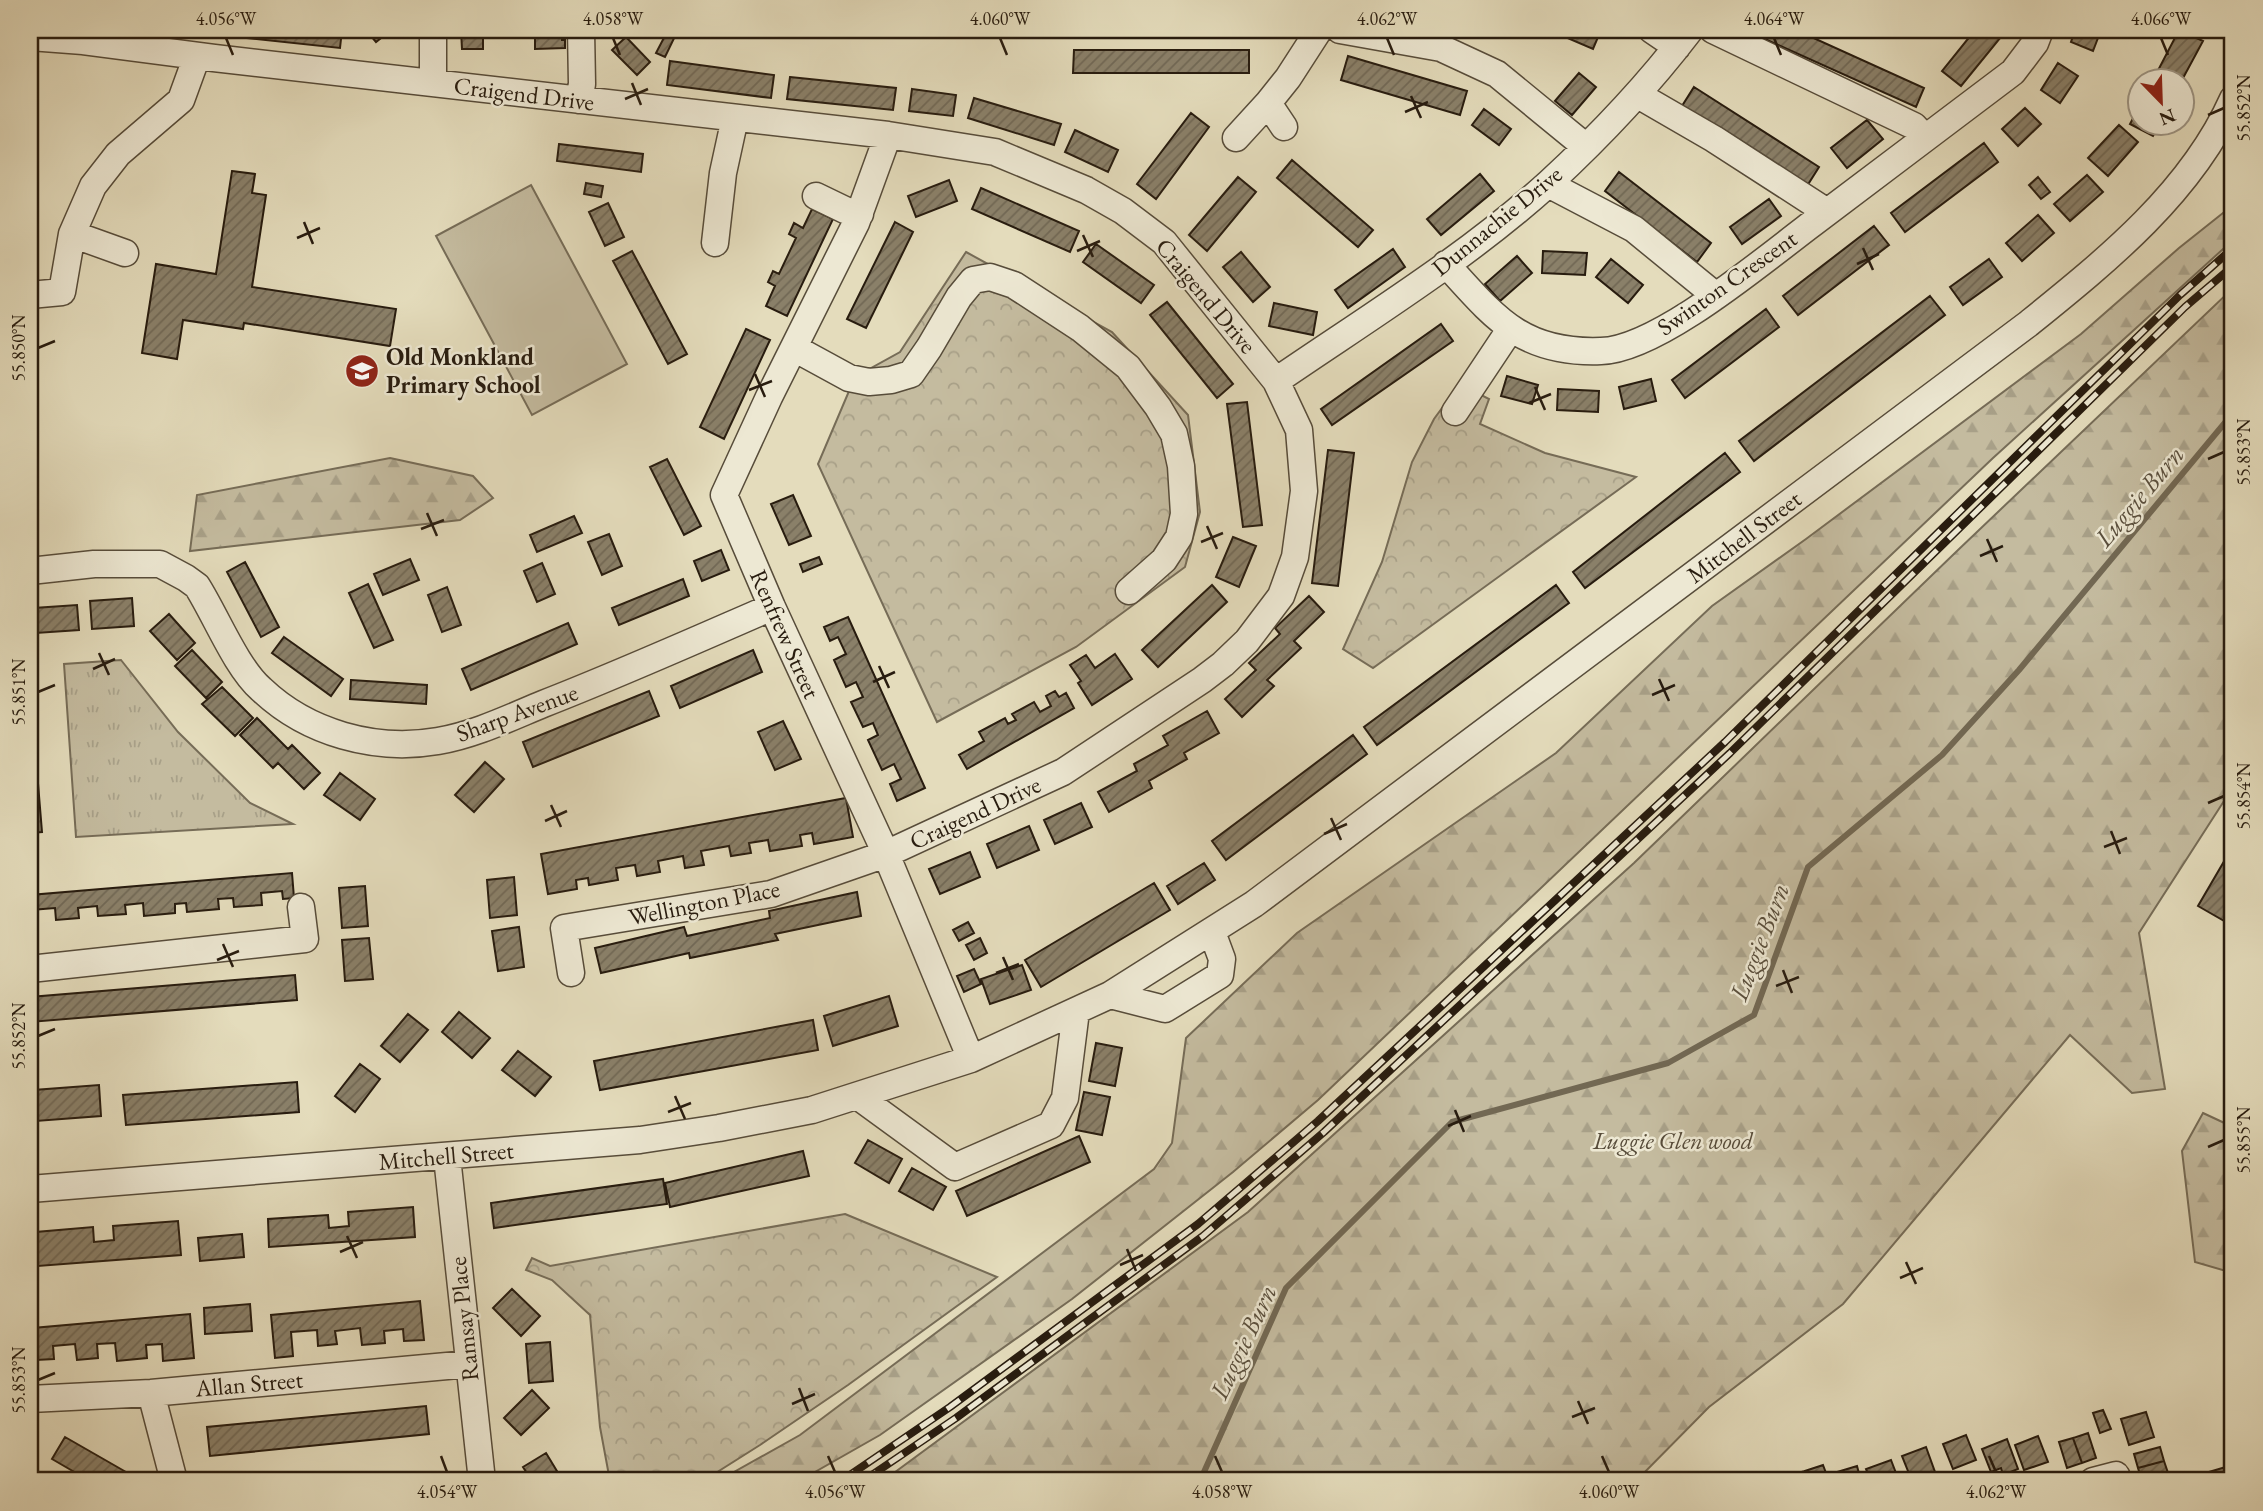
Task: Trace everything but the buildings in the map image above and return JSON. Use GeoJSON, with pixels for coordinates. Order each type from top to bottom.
{"type":"FeatureCollection","features":[{"type":"Feature","properties":{"kind":"street"},"geometry":{"type":"LineString","coordinates":[[433,30],[433,83]]}},
{"type":"Feature","properties":{"kind":"street"},"geometry":{"type":"LineString","coordinates":[[579,100],[582,84],[581,30]]}},
{"type":"Feature","properties":{"kind":"street"},"geometry":{"type":"LineString","coordinates":[[1236,138],[1288,78],[1319,30]]}},
{"type":"Feature","properties":{"kind":"street"},"geometry":{"type":"LineString","coordinates":[[1340,30],[1441,48],[1497,74],[1586,147]]}},
{"type":"Feature","properties":{"kind":"street"},"geometry":{"type":"LineString","coordinates":[[1652,30],[1684,38]]}},
{"type":"Feature","properties":{"kind":"street"},"geometry":{"type":"LineString","coordinates":[[1713,30],[1914,126],[1925,138]]}},
{"type":"Feature","properties":{"kind":"street","name":"Swinton Crescent"},"geometry":{"type":"LineString","coordinates":[[1446,264],[1494,317],[1523,336],[1546,346],[1573,351],[1604,352],[1636,344],[1716,296],[2013,72],[2035,43],[2040,30]]}},
{"type":"Feature","properties":{"kind":"street","name":"Craigend Drive"},"geometry":{"type":"LineString","coordinates":[[30,37],[888,135],[995,152],[1086,190],[1123,211],[1164,242],[1276,381],[1299,430],[1304,491],[1295,557],[1281,596],[1247,641],[1202,680],[1063,772],[886,854]]}},
{"type":"Feature","properties":{"kind":"street","name":"Dunnachie Drive"},"geometry":{"type":"LineString","coordinates":[[1276,381],[1446,264],[1548,184],[1638,95],[1684,38]]}},
{"type":"Feature","properties":{"kind":"street"},"geometry":{"type":"LineString","coordinates":[[30,295],[62,292],[72,234],[93,186],[118,154],[181,100],[197,56]]}},
{"type":"Feature","properties":{"kind":"street","name":"Swinton Crescent"},"geometry":{"type":"LineString","coordinates":[[1638,95],[1714,139],[1827,212]]}},
{"type":"Feature","properties":{"kind":"street","name":"Mitchell Street"},"geometry":{"type":"LineString","coordinates":[[30,1189],[447,1157],[640,1140],[706,1130],[812,1110],[859,1097],[971,1059],[1110,995],[1254,904],[1948,385],[2097,268],[2172,192],[2196,163],[2233,99]]}},
{"type":"Feature","properties":{"kind":"street"},"geometry":{"type":"LineString","coordinates":[[1268,103],[1284,127]]}},
{"type":"Feature","properties":{"kind":"street"},"geometry":{"type":"LineString","coordinates":[[715,243],[723,173],[735,118]]}},
{"type":"Feature","properties":{"kind":"street","name":"Renfrew Street"},"geometry":{"type":"LineString","coordinates":[[888,135],[860,214],[724,495],[772,607],[886,854],[971,1059]]}},
{"type":"Feature","properties":{"kind":"street"},"geometry":{"type":"LineString","coordinates":[[1548,184],[1634,229],[1716,296]]}},
{"type":"Feature","properties":{"kind":"street"},"geometry":{"type":"LineString","coordinates":[[816,196],[845,211],[860,214]]}},
{"type":"Feature","properties":{"kind":"street"},"geometry":{"type":"LineString","coordinates":[[72,234],[125,253]]}},
{"type":"Feature","properties":{"kind":"street"},"geometry":{"type":"LineString","coordinates":[[794,348],[849,378],[869,382],[891,380],[911,374],[958,297],[973,280],[990,277],[1014,285],[1080,328],[1128,367],[1158,407],[1174,435],[1181,466],[1184,514],[1179,537],[1164,560],[1129,591]]}},
{"type":"Feature","properties":{"kind":"street"},"geometry":{"type":"LineString","coordinates":[[1455,412],[1511,328]]}},
{"type":"Feature","properties":{"kind":"street","name":"Sharp Avenue"},"geometry":{"type":"LineString","coordinates":[[30,571],[94,564],[160,564],[197,586],[244,668],[266,694],[287,710],[327,731],[379,742],[438,741],[472,732],[622,673],[772,607]]}},
{"type":"Feature","properties":{"kind":"street","name":"Wellington Place"},"geometry":{"type":"LineString","coordinates":[[571,973],[564,928],[771,894],[886,854]]}},
{"type":"Feature","properties":{"kind":"street"},"geometry":{"type":"LineString","coordinates":[[30,969],[305,939],[301,907]]}},
{"type":"Feature","properties":{"kind":"street"},"geometry":{"type":"LineString","coordinates":[[1110,995],[1165,1009],[1220,975],[1222,959],[1212,932]]}},
{"type":"Feature","properties":{"kind":"street"},"geometry":{"type":"LineString","coordinates":[[859,1097],[956,1167],[1051,1125],[1065,1098],[1076,1011]]}},
{"type":"Feature","properties":{"kind":"street","name":"Ramsay Place"},"geometry":{"type":"LineString","coordinates":[[447,1157],[482,1481]]}},
{"type":"Feature","properties":{"kind":"street","name":"Allan Street"},"geometry":{"type":"LineString","coordinates":[[30,1399],[151,1393],[468,1364]]}},
{"type":"Feature","properties":{"kind":"street"},"geometry":{"type":"LineString","coordinates":[[151,1393],[174,1481]]}},
{"type":"Feature","properties":{"kind":"street"},"geometry":{"type":"LineString","coordinates":[[2093,1481],[2116,1475],[2119,1481]]}},
{"type":"Feature","properties":{"kind":"green space"},"geometry":{"type":"Polygon","coordinates":[[[531,185],[627,364],[532,415],[436,236],[531,185]]]}},
{"type":"Feature","properties":{"kind":"green space"},"geometry":{"type":"Polygon","coordinates":[[[2233,205],[2233,240],[1993,458],[1318,1100],[1233,1172],[1072,1299],[880,1435],[799,1481],[718,1481],[800,1435],[1154,1169],[1172,1143],[1186,1038],[1297,933],[1556,753],[1712,606],[2081,334],[2179,248],[2233,205]]]}},
{"type":"Feature","properties":{"kind":"green space"},"geometry":{"type":"Polygon","coordinates":[[[966,252],[1112,332],[1188,415],[1200,512],[1185,567],[1076,647],[937,722],[818,464],[855,377],[900,352],[966,252]]]}},
{"type":"Feature","properties":{"kind":"green space","name":"Luggie Glen wood"},"geometry":{"type":"Polygon","coordinates":[[[2233,288],[2233,787],[2139,933],[2165,1089],[2132,1093],[2070,1035],[1843,1304],[1709,1407],[1636,1481],[1529,1481],[1522,1475],[1495,1481],[883,1481],[1248,1212],[1634,863],[2233,288]]]}},
{"type":"Feature","properties":{"kind":"green space"},"geometry":{"type":"Polygon","coordinates":[[[1486,348],[1481,395],[1489,399],[1480,424],[1545,453],[1636,477],[1373,668],[1343,649],[1382,562],[1412,462],[1434,419],[1486,348]]]}},
{"type":"Feature","properties":{"kind":"green space"},"geometry":{"type":"Polygon","coordinates":[[[390,458],[473,476],[493,498],[460,520],[190,551],[197,495],[390,458]]]}},
{"type":"Feature","properties":{"kind":"green space"},"geometry":{"type":"Polygon","coordinates":[[[121,660],[178,732],[250,803],[293,824],[76,837],[64,664],[121,660]]]}},
{"type":"Feature","properties":{"kind":"green space"},"geometry":{"type":"Polygon","coordinates":[[[2203,1113],[2233,1127],[2233,1273],[2195,1262],[2182,1151],[2203,1113]]]}},
{"type":"Feature","properties":{"kind":"green space"},"geometry":{"type":"Polygon","coordinates":[[[845,1214],[997,1277],[848,1385],[703,1481],[610,1481],[600,1427],[590,1315],[552,1280],[526,1270],[532,1258],[550,1266],[845,1214]]]}},
{"type":"Feature","properties":{"kind":"waterway","name":"Luggie Burn"},"geometry":{"type":"LineString","coordinates":[[1200,1481],[1286,1288],[1452,1122],[1668,1063],[1754,1015],[1808,867],[1942,755],[2019,670],[2233,413]]}},
{"type":"Feature","properties":{"kind":"railway"},"geometry":{"type":"LineString","coordinates":[[841,1481],[950,1407],[1198,1224],[1318,1121],[1725,742],[2180,295],[2233,248]]}},
{"type":"Feature","properties":{"kind":"railway"},"geometry":{"type":"LineString","coordinates":[[863,1481],[956,1418],[1203,1236],[1324,1132],[1730,753],[2185,307],[2233,266]]}},
{"type":"Feature","properties":{"kind":"place","name":"Old Monkland Primary School"},"geometry":{"type":"Point","coordinates":[362,371]}}]}
